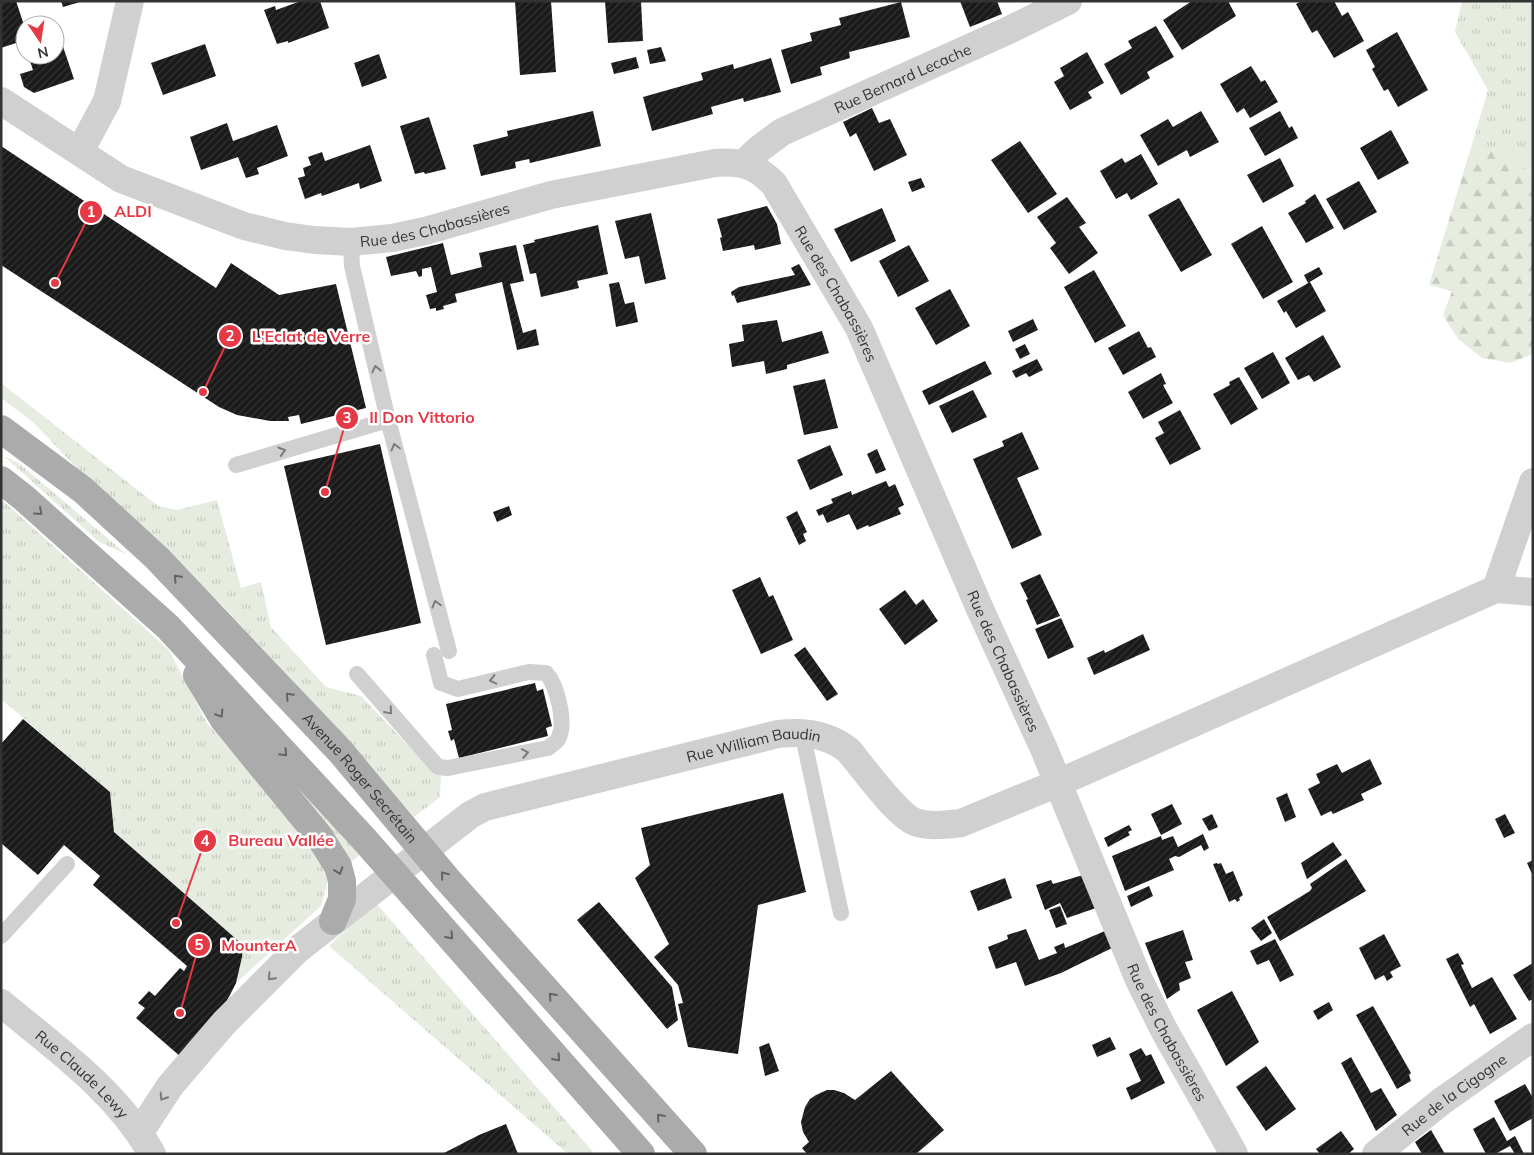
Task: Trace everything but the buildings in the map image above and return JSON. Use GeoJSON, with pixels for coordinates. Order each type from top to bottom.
{"type":"FeatureCollection","features":[{"type":"Feature","properties":{"kind":"main road"},"geometry":{"type":"LineString","coordinates":[[1,410],[17,421],[82,490]]}},
{"type":"Feature","properties":{"kind":"main road","name":"Avenue Roger Secrétain"},"geometry":{"type":"LineString","coordinates":[[1,429],[82,490],[157,558],[340,751],[447,879],[693,1154]]}},
{"type":"Feature","properties":{"kind":"main road"},"geometry":{"type":"LineString","coordinates":[[1,480],[24,498],[168,627],[394,873],[641,1154]]}},
{"type":"Feature","properties":{"kind":"main road"},"geometry":{"type":"LineString","coordinates":[[168,627],[224,720],[320,836],[338,866],[342,881],[342,899],[333,920]]}},
{"type":"Feature","properties":{"kind":"street"},"geometry":{"type":"LineString","coordinates":[[80,152],[107,101],[130,1]]}},
{"type":"Feature","properties":{"kind":"street","name":"Rue Bernard Lecache"},"geometry":{"type":"LineString","coordinates":[[744,164],[759,149],[782,132],[1007,31],[1068,1]]}},
{"type":"Feature","properties":{"kind":"street","name":"Rue des Chabassières"},"geometry":{"type":"LineString","coordinates":[[1,101],[121,179],[244,226],[285,236],[314,240],[351,242],[392,238],[551,196],[630,178],[715,163],[744,164],[762,172],[774,184],[859,328],[976,600],[1058,783],[1138,980],[1234,1154]]}},
{"type":"Feature","properties":{"kind":"street"},"geometry":{"type":"LineString","coordinates":[[1533,482],[1496,589],[1533,592]]}},
{"type":"Feature","properties":{"kind":"street","name":"Rue William Baudin"},"geometry":{"type":"LineString","coordinates":[[146,1143],[170,1086],[224,1023],[296,950],[470,815],[485,807],[778,734],[802,732],[824,736],[844,746],[901,813],[915,822],[945,826],[961,823],[1058,783],[1496,589]]}},
{"type":"Feature","properties":{"kind":"street","name":"Rue Claude Lewy"},"geometry":{"type":"LineString","coordinates":[[1,1003],[97,1084],[146,1143]]}},
{"type":"Feature","properties":{"kind":"street","name":"Rue de la Cigogne"},"geometry":{"type":"LineString","coordinates":[[1376,1154],[1442,1101],[1533,1037]]}},
{"type":"Feature","properties":{"kind":"lane"},"geometry":{"type":"LineString","coordinates":[[351,242],[352,266],[441,653],[441,683],[458,689],[529,672],[546,673],[552,680],[563,722],[559,739],[548,748],[448,768],[438,767],[357,674]]}},
{"type":"Feature","properties":{"kind":"lane"},"geometry":{"type":"LineString","coordinates":[[236,465],[388,420]]}},
{"type":"Feature","properties":{"kind":"lane"},"geometry":{"type":"LineString","coordinates":[[802,732],[841,913]]}},
{"type":"Feature","properties":{"kind":"lane"},"geometry":{"type":"LineString","coordinates":[[1,936],[67,864]]}},
{"type":"Feature","properties":{"kind":"green space"},"geometry":{"type":"Polygon","coordinates":[[[1462,1],[1533,1],[1533,174],[1524,169],[1506,149],[1470,151],[1488,90],[1455,32],[1462,1]]]}},
{"type":"Feature","properties":{"kind":"green space"},"geometry":{"type":"Polygon","coordinates":[[[1506,149],[1524,169],[1533,174],[1533,354],[1510,363],[1482,358],[1458,339],[1443,315],[1452,291],[1429,285],[1470,151],[1506,149]]]}},
{"type":"Feature","properties":{"kind":"green space"},"geometry":{"type":"Polygon","coordinates":[[[1,383],[158,506],[177,510],[217,500],[241,588],[261,582],[271,627],[326,687],[361,696],[428,766],[441,775],[440,797],[414,817],[349,741],[222,605],[68,459],[33,422],[1,398],[1,383]]]}},
{"type":"Feature","properties":{"kind":"green space"},"geometry":{"type":"Polygon","coordinates":[[[4,456],[20,464],[126,554],[99,542],[4,456]]]}},
{"type":"Feature","properties":{"kind":"green space"},"geometry":{"type":"Polygon","coordinates":[[[1,499],[169,650],[207,723],[298,827],[329,877],[321,906],[236,983],[243,945],[114,832],[110,792],[1,699],[1,499]]]}},
{"type":"Feature","properties":{"kind":"green space"},"geometry":{"type":"Polygon","coordinates":[[[295,781],[362,853],[350,863],[333,832],[291,786],[295,781]]]}},
{"type":"Feature","properties":{"kind":"green space"},"geometry":{"type":"Polygon","coordinates":[[[375,902],[595,1154],[568,1154],[329,946],[375,902]]]}},
{"type":"Feature","properties":{"kind":"place","name":"ALDI"},"geometry":{"type":"Point","coordinates":[55,283]}},
{"type":"Feature","properties":{"kind":"place","name":"L'Eclat de Verre"},"geometry":{"type":"Point","coordinates":[203,392]}},
{"type":"Feature","properties":{"kind":"place","name":"Il Don Vittorio"},"geometry":{"type":"Point","coordinates":[325,492]}},
{"type":"Feature","properties":{"kind":"place","name":"Bureau Vallée"},"geometry":{"type":"Point","coordinates":[176,923]}},
{"type":"Feature","properties":{"kind":"place","name":"MounterA"},"geometry":{"type":"Point","coordinates":[180,1013]}}]}
